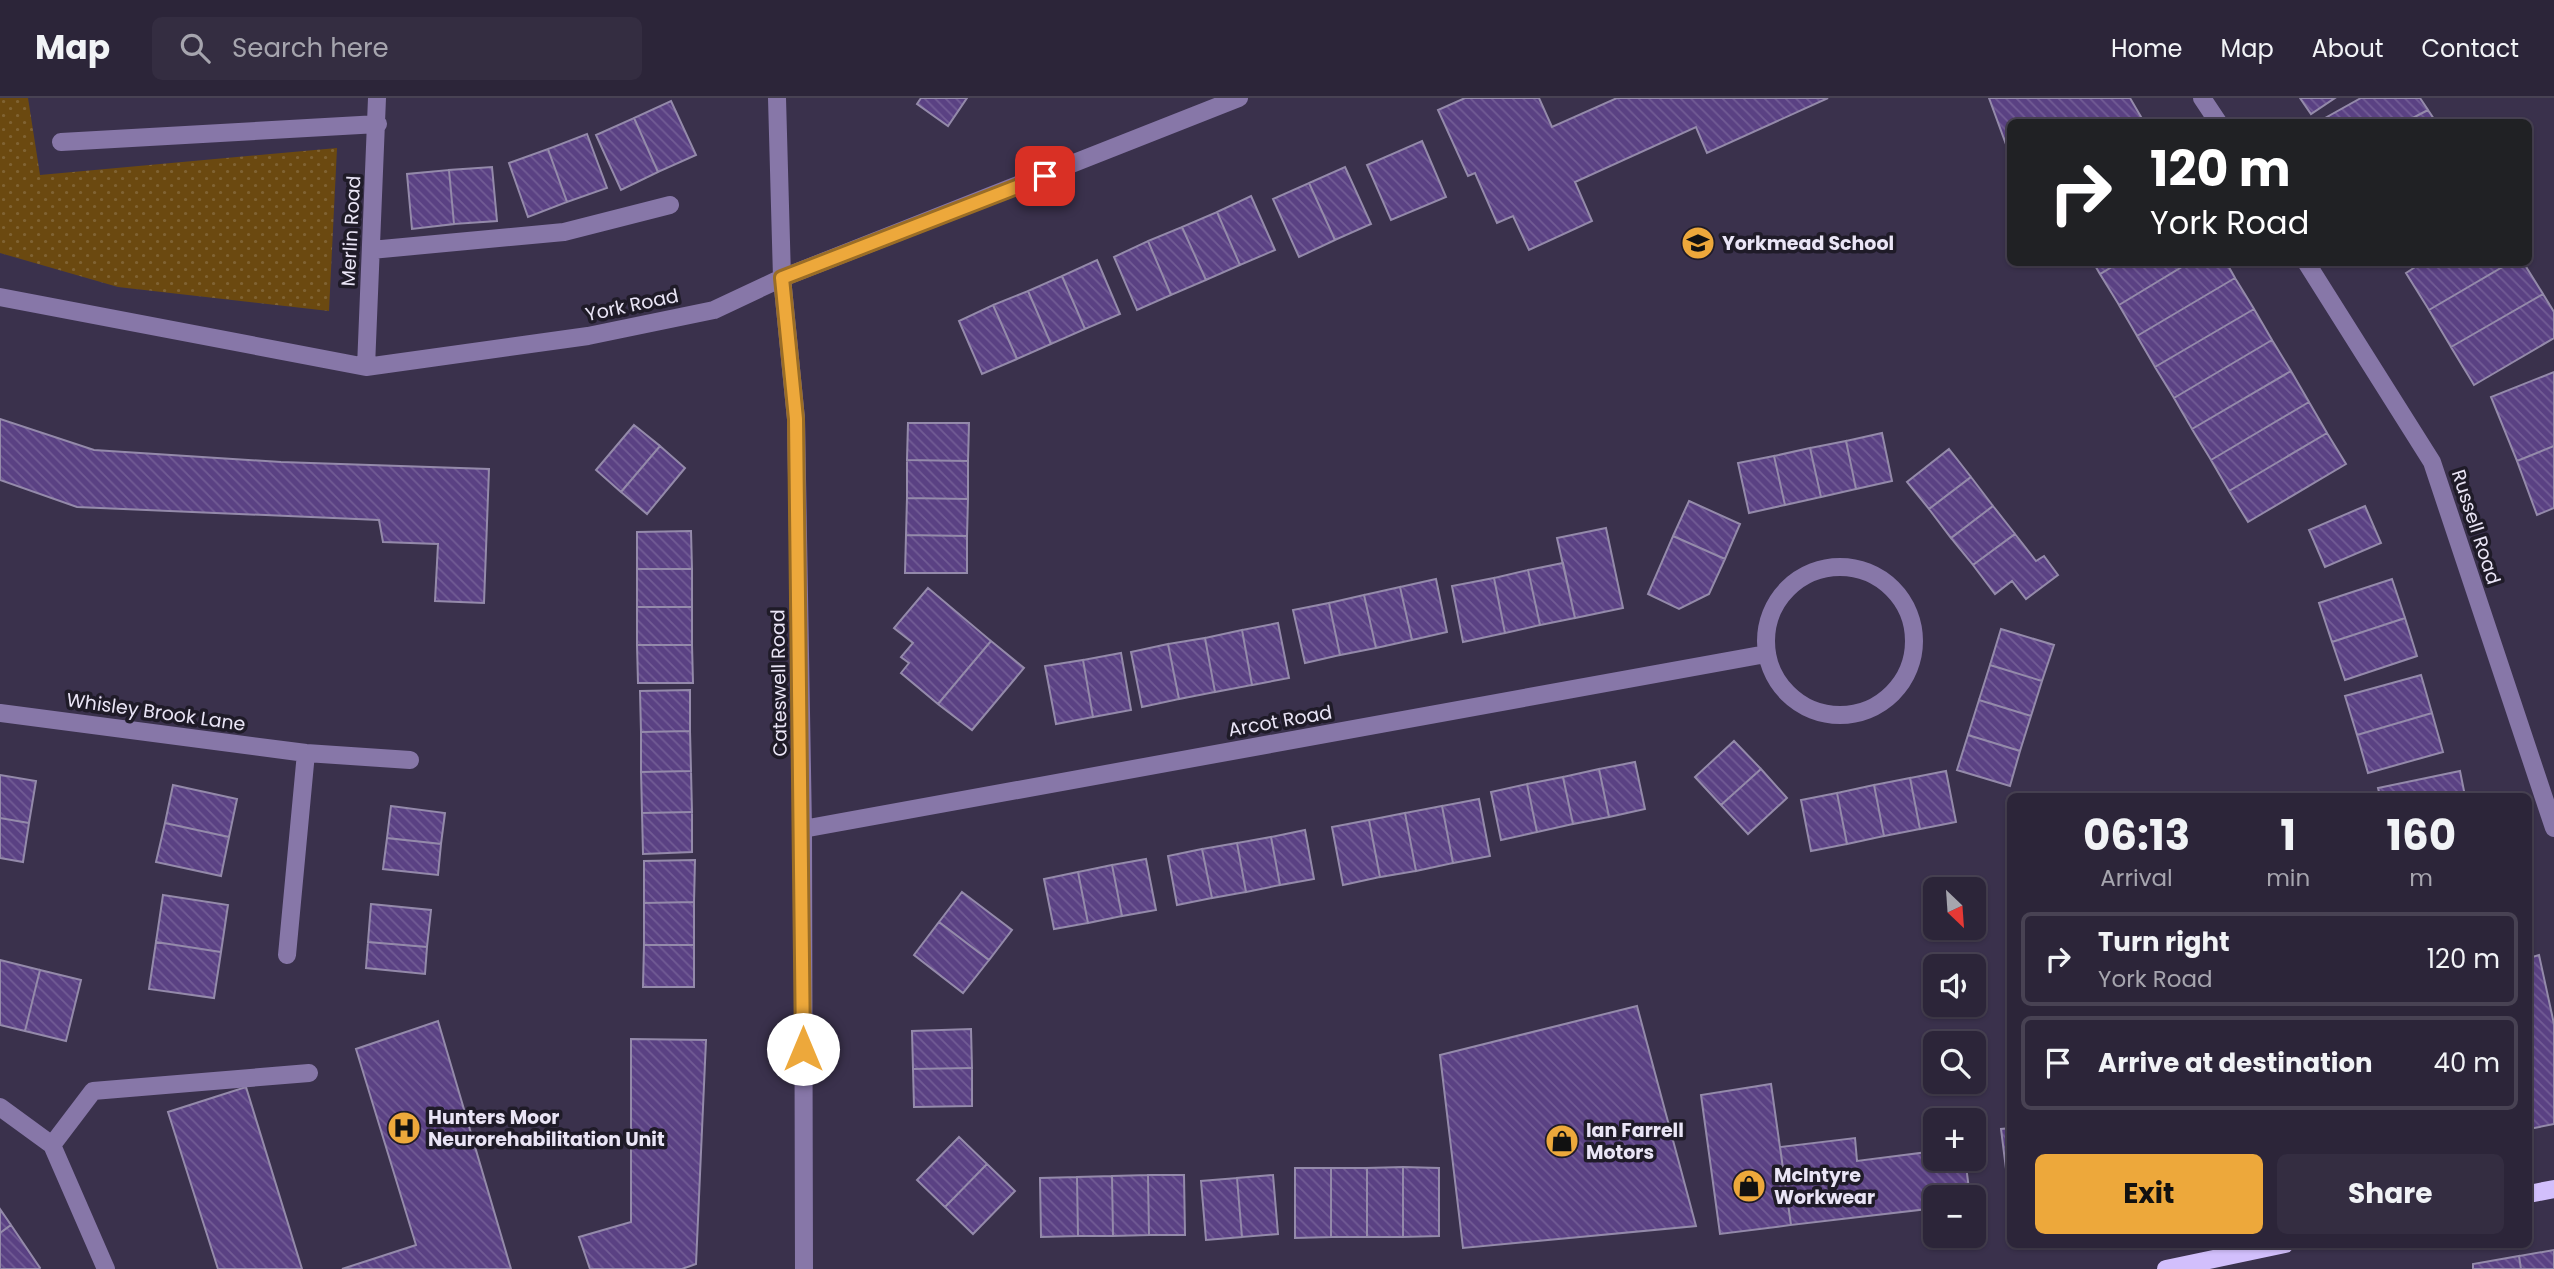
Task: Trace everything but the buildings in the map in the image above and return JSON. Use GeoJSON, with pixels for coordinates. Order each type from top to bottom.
{"type":"FeatureCollection","features":[{"type":"Feature","properties":{"kind":"main road"},"geometry":{"type":"LineString","coordinates":[[2532,1193],[2554,1189]]}},
{"type":"Feature","properties":{"kind":"main road"},"geometry":{"type":"LineString","coordinates":[[2165,1269],[2267,1248]]}},
{"type":"Feature","properties":{"kind":"street","name":"Merlin Road"},"geometry":{"type":"LineString","coordinates":[[366,367],[377,98]]}},
{"type":"Feature","properties":{"kind":"street","name":"Cateswell Road"},"geometry":{"type":"LineString","coordinates":[[776,98],[782,278],[796,419],[803,829],[804,1269]]}},
{"type":"Feature","properties":{"kind":"street","name":"York Road"},"geometry":{"type":"LineString","coordinates":[[0,297],[366,367],[587,336],[714,310],[782,278],[1239,98]]}},
{"type":"Feature","properties":{"kind":"street"},"geometry":{"type":"LineString","coordinates":[[2202,98],[2216,119]]}},
{"type":"Feature","properties":{"kind":"street"},"geometry":{"type":"LineString","coordinates":[[61,142],[378,124]]}},
{"type":"Feature","properties":{"kind":"street"},"geometry":{"type":"LineString","coordinates":[[371,250],[564,232],[670,205]]}},
{"type":"Feature","properties":{"kind":"street","name":"Russell Road"},"geometry":{"type":"LineString","coordinates":[[2309,266],[2432,463],[2554,828]]}},
{"type":"Feature","properties":{"kind":"street"},"geometry":{"type":"LineString","coordinates":[[1827,568],[1853,568],[1877,577],[1897,593],[1910,615],[1914,631],[1913,656],[1901,684],[1882,703],[1852,715],[1826,715],[1793,700],[1776,680],[1766,654],[1766,628],[1779,597],[1798,579],[1827,568]]}},
{"type":"Feature","properties":{"kind":"street","name":"Arcot Road"},"geometry":{"type":"LineString","coordinates":[[803,829],[1766,654]]}},
{"type":"Feature","properties":{"kind":"street","name":"Whisley Brook Lane"},"geometry":{"type":"LineString","coordinates":[[0,713],[306,753],[410,760]]}},
{"type":"Feature","properties":{"kind":"street"},"geometry":{"type":"LineString","coordinates":[[287,955],[306,753]]}},
{"type":"Feature","properties":{"kind":"street"},"geometry":{"type":"LineString","coordinates":[[52,1145],[93,1091],[309,1073]]}},
{"type":"Feature","properties":{"kind":"street"},"geometry":{"type":"LineString","coordinates":[[0,1107],[52,1145],[106,1269]]}},
{"type":"Feature","properties":{"kind":"shaded area"},"geometry":{"type":"Polygon","coordinates":[[[0,98],[28,98],[40,175],[337,148],[329,311],[118,287],[0,253],[0,98]]]}},
{"type":"Feature","properties":{"kind":"place","name":"Yorkmead School"},"geometry":{"type":"Point","coordinates":[1698,243]}},
{"type":"Feature","properties":{"kind":"place","name":"Hunters Moor Neurorehabilitation Unit"},"geometry":{"type":"Point","coordinates":[404,1128]}},
{"type":"Feature","properties":{"kind":"place","name":"Ian Farrell Motors"},"geometry":{"type":"Point","coordinates":[1562,1141]}},
{"type":"Feature","properties":{"kind":"place","name":"McIntyre Workwear"},"geometry":{"type":"Point","coordinates":[1749,1186]}},
{"type":"Feature","properties":{"kind":"route"},"geometry":{"type":"LineString","coordinates":[[803,1049],[803,829],[796,419],[782,278],[1045,176]]}}]}
